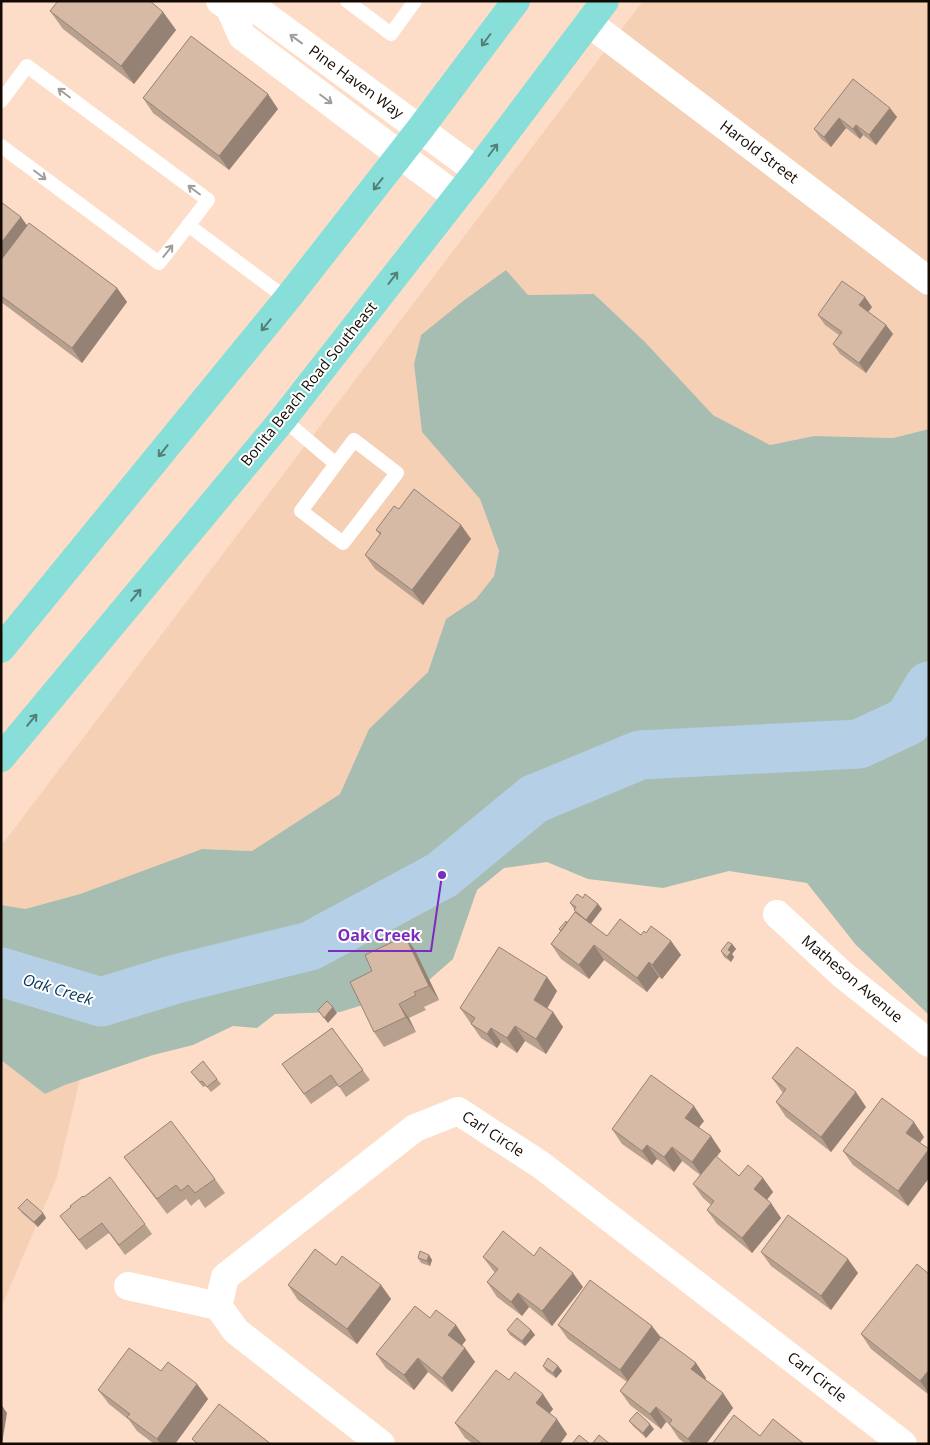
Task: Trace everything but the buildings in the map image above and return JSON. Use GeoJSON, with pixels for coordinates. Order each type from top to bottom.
{"type":"FeatureCollection","features":[{"type":"Feature","properties":{"kind":"main road"},"geometry":{"type":"LineString","coordinates":[[1,649],[288,299],[420,130],[516,1]]}},
{"type":"Feature","properties":{"kind":"main road","name":"Bonita Beach Road Southeast"},"geometry":{"type":"LineString","coordinates":[[1,758],[282,419],[457,197],[605,1]]}},
{"type":"Feature","properties":{"kind":"street","name":"Pine Haven Way"},"geometry":{"type":"LineString","coordinates":[[225,4],[259,11],[477,171]]}},
{"type":"Feature","properties":{"kind":"street","name":"Pine Haven Way"},"geometry":{"type":"LineString","coordinates":[[225,4],[242,36],[457,197]]}},
{"type":"Feature","properties":{"kind":"street","name":"Harold Street"},"geometry":{"type":"LineString","coordinates":[[589,23],[929,281]]}},
{"type":"Feature","properties":{"kind":"street","name":"Matheson Avenue"},"geometry":{"type":"LineString","coordinates":[[777,914],[843,975],[929,1043]]}},
{"type":"Feature","properties":{"kind":"street","name":"Carl Circle"},"geometry":{"type":"LineString","coordinates":[[218,1306],[225,1276],[415,1128],[458,1111],[540,1165],[903,1444]]}},
{"type":"Feature","properties":{"kind":"street"},"geometry":{"type":"LineString","coordinates":[[128,1286],[218,1306],[236,1331],[381,1444]]}},
{"type":"Feature","properties":{"kind":"lane"},"geometry":{"type":"LineString","coordinates":[[347,1],[391,34],[415,1]]}},
{"type":"Feature","properties":{"kind":"lane"},"geometry":{"type":"LineString","coordinates":[[1,101],[27,66],[208,200],[159,263],[1,146]]}},
{"type":"Feature","properties":{"kind":"lane"},"geometry":{"type":"LineString","coordinates":[[188,225],[288,299]]}},
{"type":"Feature","properties":{"kind":"lane"},"geometry":{"type":"LineString","coordinates":[[282,419],[336,464]]}},
{"type":"Feature","properties":{"kind":"lane"},"geometry":{"type":"LineString","coordinates":[[354,440],[397,473],[343,543],[300,511],[336,464],[354,440]]}},
{"type":"Feature","properties":{"kind":"shaded area"},"geometry":{"type":"Polygon","coordinates":[[[643,1],[929,1],[929,429],[893,438],[814,436],[770,445],[713,415],[645,342],[594,294],[528,295],[506,270],[421,335],[414,364],[422,432],[480,499],[499,551],[494,576],[476,599],[446,619],[428,672],[369,729],[340,794],[252,851],[202,849],[80,894],[24,909],[1,905],[1,846],[643,1]]]}},
{"type":"Feature","properties":{"kind":"shaded area"},"geometry":{"type":"Polygon","coordinates":[[[1,1060],[45,1094],[80,1079],[57,1177],[1,1308],[1,1060]]]}},
{"type":"Feature","properties":{"kind":"green space"},"geometry":{"type":"Polygon","coordinates":[[[506,270],[528,295],[594,294],[645,342],[713,415],[770,445],[814,436],[893,438],[929,429],[929,1015],[856,945],[807,883],[729,871],[663,888],[588,879],[547,862],[504,868],[477,890],[453,959],[421,987],[340,1012],[275,1014],[257,1028],[233,1026],[193,1045],[153,1055],[65,1085],[45,1094],[1,1060],[1,905],[25,909],[80,894],[202,849],[252,851],[340,794],[369,729],[428,672],[446,619],[476,599],[494,576],[499,551],[480,499],[422,432],[414,364],[421,335],[506,270]]]}},
{"type":"Feature","properties":{"kind":"waterway","name":"Oak Creek"},"geometry":{"type":"LineString","coordinates":[[1,972],[101,1002],[176,979],[310,946],[442,875],[534,799],[640,755],[859,744],[908,721],[929,686]]}},
{"type":"Feature","properties":{"kind":"place","name":"Oak Creek"},"geometry":{"type":"Point","coordinates":[442,875]}}]}
